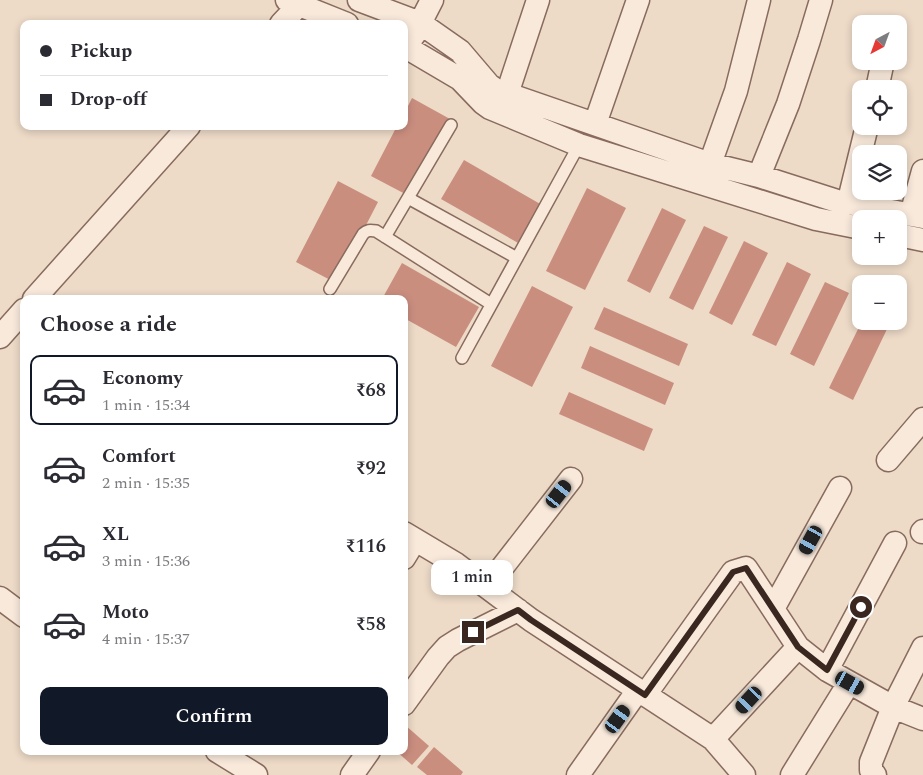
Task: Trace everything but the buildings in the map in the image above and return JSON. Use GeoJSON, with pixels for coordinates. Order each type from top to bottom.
{"type":"FeatureCollection","features":[{"type":"Feature","properties":{"kind":"street"},"geometry":{"type":"LineString","coordinates":[[359,0],[420,23],[460,51],[496,90],[710,164],[759,176],[848,204],[917,216],[923,171]]}},
{"type":"Feature","properties":{"kind":"street"},"geometry":{"type":"LineString","coordinates":[[408,44],[432,0]]}},
{"type":"Feature","properties":{"kind":"street"},"geometry":{"type":"LineString","coordinates":[[507,94],[538,0]]}},
{"type":"Feature","properties":{"kind":"street"},"geometry":{"type":"LineString","coordinates":[[595,124],[638,0]]}},
{"type":"Feature","properties":{"kind":"street"},"geometry":{"type":"LineString","coordinates":[[710,164],[736,91],[759,0]]}},
{"type":"Feature","properties":{"kind":"street"},"geometry":{"type":"LineString","coordinates":[[759,176],[788,104],[810,40],[821,0]]}},
{"type":"Feature","properties":{"kind":"street"},"geometry":{"type":"LineString","coordinates":[[284,20],[293,2],[337,20]]}},
{"type":"Feature","properties":{"kind":"street"},"geometry":{"type":"LineString","coordinates":[[408,48],[460,79],[490,108],[579,145],[816,219],[852,226]]}},
{"type":"Feature","properties":{"kind":"street"},"geometry":{"type":"LineString","coordinates":[[38,295],[185,130]]}},
{"type":"Feature","properties":{"kind":"street"},"geometry":{"type":"LineString","coordinates":[[848,204],[865,135]]}},
{"type":"Feature","properties":{"kind":"street"},"geometry":{"type":"LineString","coordinates":[[907,237],[923,240]]}},
{"type":"Feature","properties":{"kind":"street"},"geometry":{"type":"LineString","coordinates":[[0,337],[20,314]]}},
{"type":"Feature","properties":{"kind":"street"},"geometry":{"type":"LineString","coordinates":[[888,460],[923,419]]}},
{"type":"Feature","properties":{"kind":"street"},"geometry":{"type":"LineString","coordinates":[[487,587],[572,479]]}},
{"type":"Feature","properties":{"kind":"street"},"geometry":{"type":"LineString","coordinates":[[773,609],[840,488]]}},
{"type":"Feature","properties":{"kind":"street"},"geometry":{"type":"LineString","coordinates":[[827,670],[895,543]]}},
{"type":"Feature","properties":{"kind":"street"},"geometry":{"type":"LineString","coordinates":[[408,544],[456,564],[531,620],[713,739],[744,775]]}},
{"type":"Feature","properties":{"kind":"street"},"geometry":{"type":"LineString","coordinates":[[578,775],[733,572],[746,568],[798,647],[827,670],[893,707],[923,719]]}},
{"type":"Feature","properties":{"kind":"street"},"geometry":{"type":"LineString","coordinates":[[0,598],[20,613]]}},
{"type":"Feature","properties":{"kind":"street"},"geometry":{"type":"LineString","coordinates":[[408,698],[447,647],[518,610]]}},
{"type":"Feature","properties":{"kind":"street"},"geometry":{"type":"LineString","coordinates":[[713,739],[798,647]]}},
{"type":"Feature","properties":{"kind":"street"},"geometry":{"type":"LineString","coordinates":[[875,775],[871,770],[871,762],[893,707],[923,648]]}},
{"type":"Feature","properties":{"kind":"street"},"geometry":{"type":"LineString","coordinates":[[792,775],[850,683]]}},
{"type":"Feature","properties":{"kind":"street"},"geometry":{"type":"LineString","coordinates":[[226,755],[256,775]]}},
{"type":"Feature","properties":{"kind":"street"},"geometry":{"type":"LineString","coordinates":[[352,775],[366,755]]}},
{"type":"Feature","properties":{"kind":"lane"},"geometry":{"type":"LineString","coordinates":[[385,237],[451,125]]}},
{"type":"Feature","properties":{"kind":"lane"},"geometry":{"type":"LineString","coordinates":[[462,358],[579,145]]}},
{"type":"Feature","properties":{"kind":"lane"},"geometry":{"type":"LineString","coordinates":[[408,198],[517,258]]}},
{"type":"Feature","properties":{"kind":"lane"},"geometry":{"type":"LineString","coordinates":[[330,289],[363,234],[366,230],[371,230],[491,304]]}},
{"type":"Feature","properties":{"kind":"route"},"geometry":{"type":"LineString","coordinates":[[473,632],[518,610],[645,695],[733,572],[746,568],[798,647],[827,670],[861,607]]}}]}
